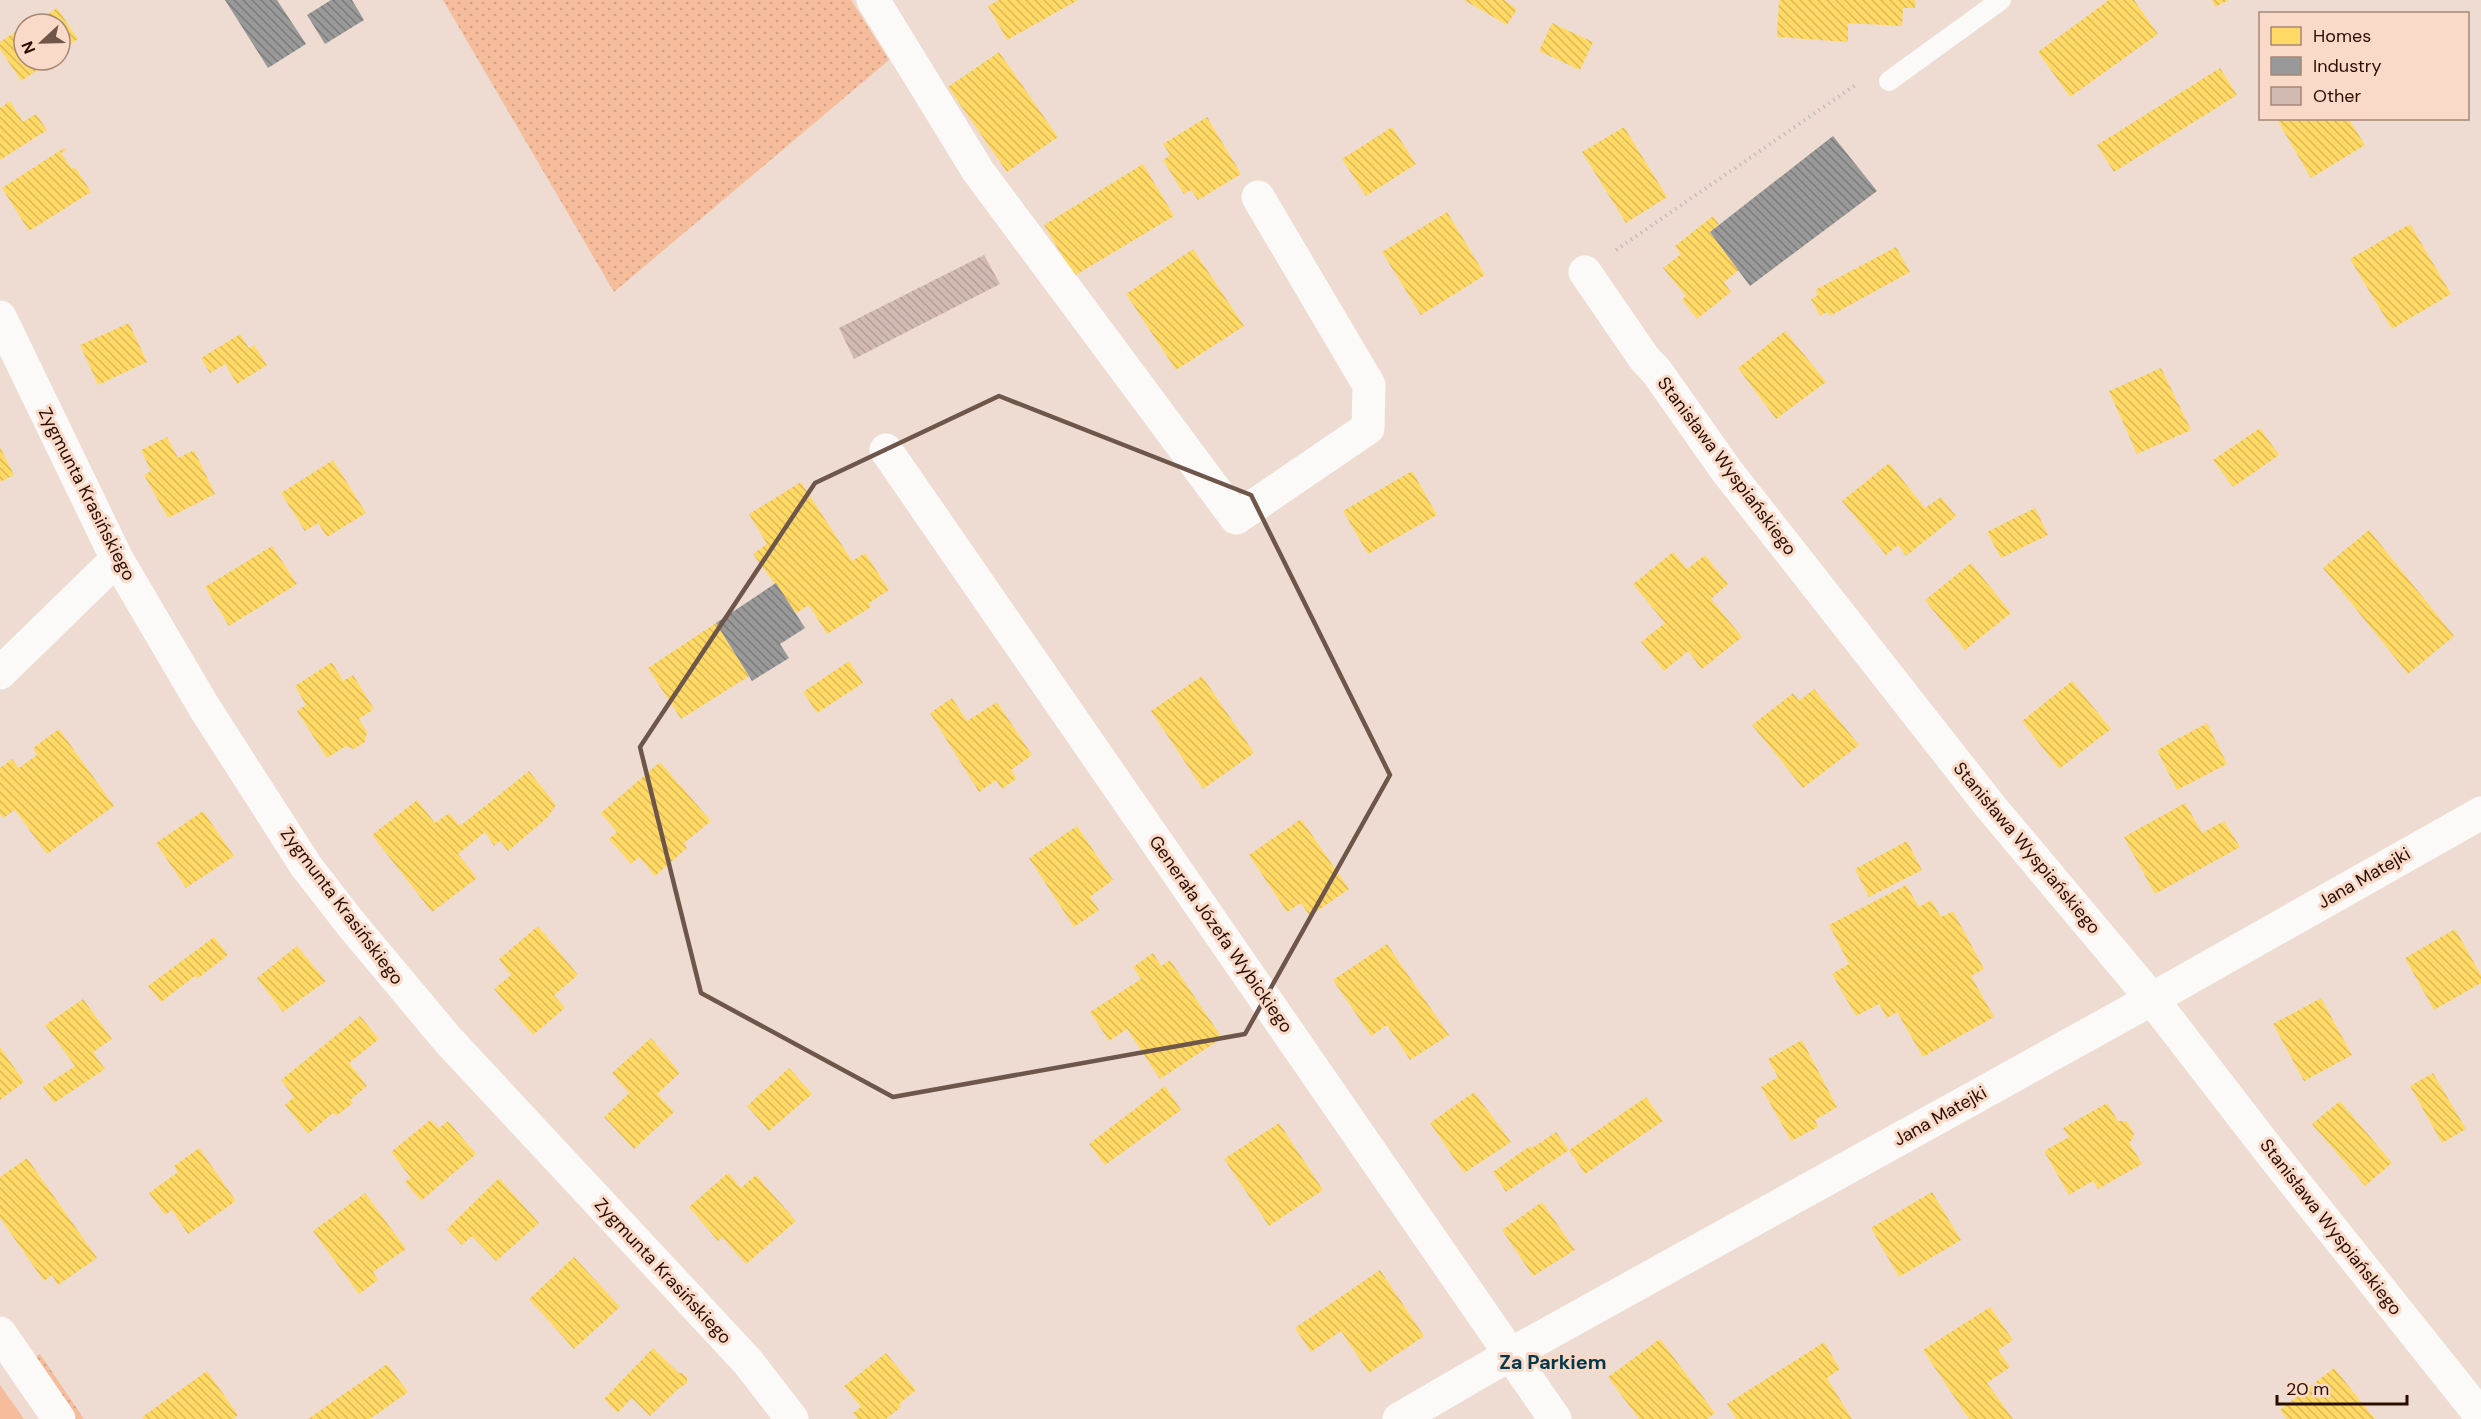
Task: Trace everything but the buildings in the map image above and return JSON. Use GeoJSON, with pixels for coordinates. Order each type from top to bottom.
{"type":"FeatureCollection","features":[{"type":"Feature","properties":{"kind":"street"},"geometry":{"type":"LineString","coordinates":[[873,0],[978,171],[1236,518],[1368,428],[1369,385],[1258,197]]}},
{"type":"Feature","properties":{"kind":"street","name":"Stanisława Wyspiańskiego"},"geometry":{"type":"LineString","coordinates":[[1585,272],[1644,358],[1657,372],[1736,483],[1990,806],[2152,999],[2278,1162],[2481,1416]]}},
{"type":"Feature","properties":{"kind":"street","name":"Zygmunta Krasińskiego"},"geometry":{"type":"LineString","coordinates":[[0,317],[117,559],[204,707],[306,866],[351,924],[448,1040],[748,1362],[792,1419]]}},
{"type":"Feature","properties":{"kind":"street","name":"Generała Józefa Wybickiego"},"geometry":{"type":"LineString","coordinates":[[886,450],[1555,1419]]}},
{"type":"Feature","properties":{"kind":"street"},"geometry":{"type":"LineString","coordinates":[[0,673],[117,559]]}},
{"type":"Feature","properties":{"kind":"street","name":"Jana Matejki"},"geometry":{"type":"LineString","coordinates":[[1399,1419],[1511,1354],[2152,999],[2481,813]]}},
{"type":"Feature","properties":{"kind":"street"},"geometry":{"type":"LineString","coordinates":[[0,1333],[59,1419]]}},
{"type":"Feature","properties":{"kind":"lane"},"geometry":{"type":"LineString","coordinates":[[1889,81],[2001,0]]}},
{"type":"Feature","properties":{"kind":"path"},"geometry":{"type":"LineString","coordinates":[[1585,272],[1864,78],[1889,81]]}},
{"type":"Feature","properties":{"kind":"highlighted area"},"geometry":{"type":"Polygon","coordinates":[[[999,396],[1251,495],[1390,775],[1245,1034],[893,1097],[701,993],[640,747],[815,483],[999,396]]]}},
{"type":"Feature","properties":{"kind":"shaded area"},"geometry":{"type":"Polygon","coordinates":[[[443,0],[851,0],[889,60],[614,292],[443,0]]]}},
{"type":"Feature","properties":{"kind":"shaded area"},"geometry":{"type":"Polygon","coordinates":[[[40,1354],[84,1419],[73,1419],[32,1359],[40,1354]]]}},
{"type":"Feature","properties":{"kind":"shaded area"},"geometry":{"type":"Polygon","coordinates":[[[0,1385],[24,1419],[0,1419],[0,1385]]]}},
{"type":"Feature","properties":{"kind":"district","name":"Za Parkiem"},"geometry":{"type":"Point","coordinates":[1553,1362]}}]}
